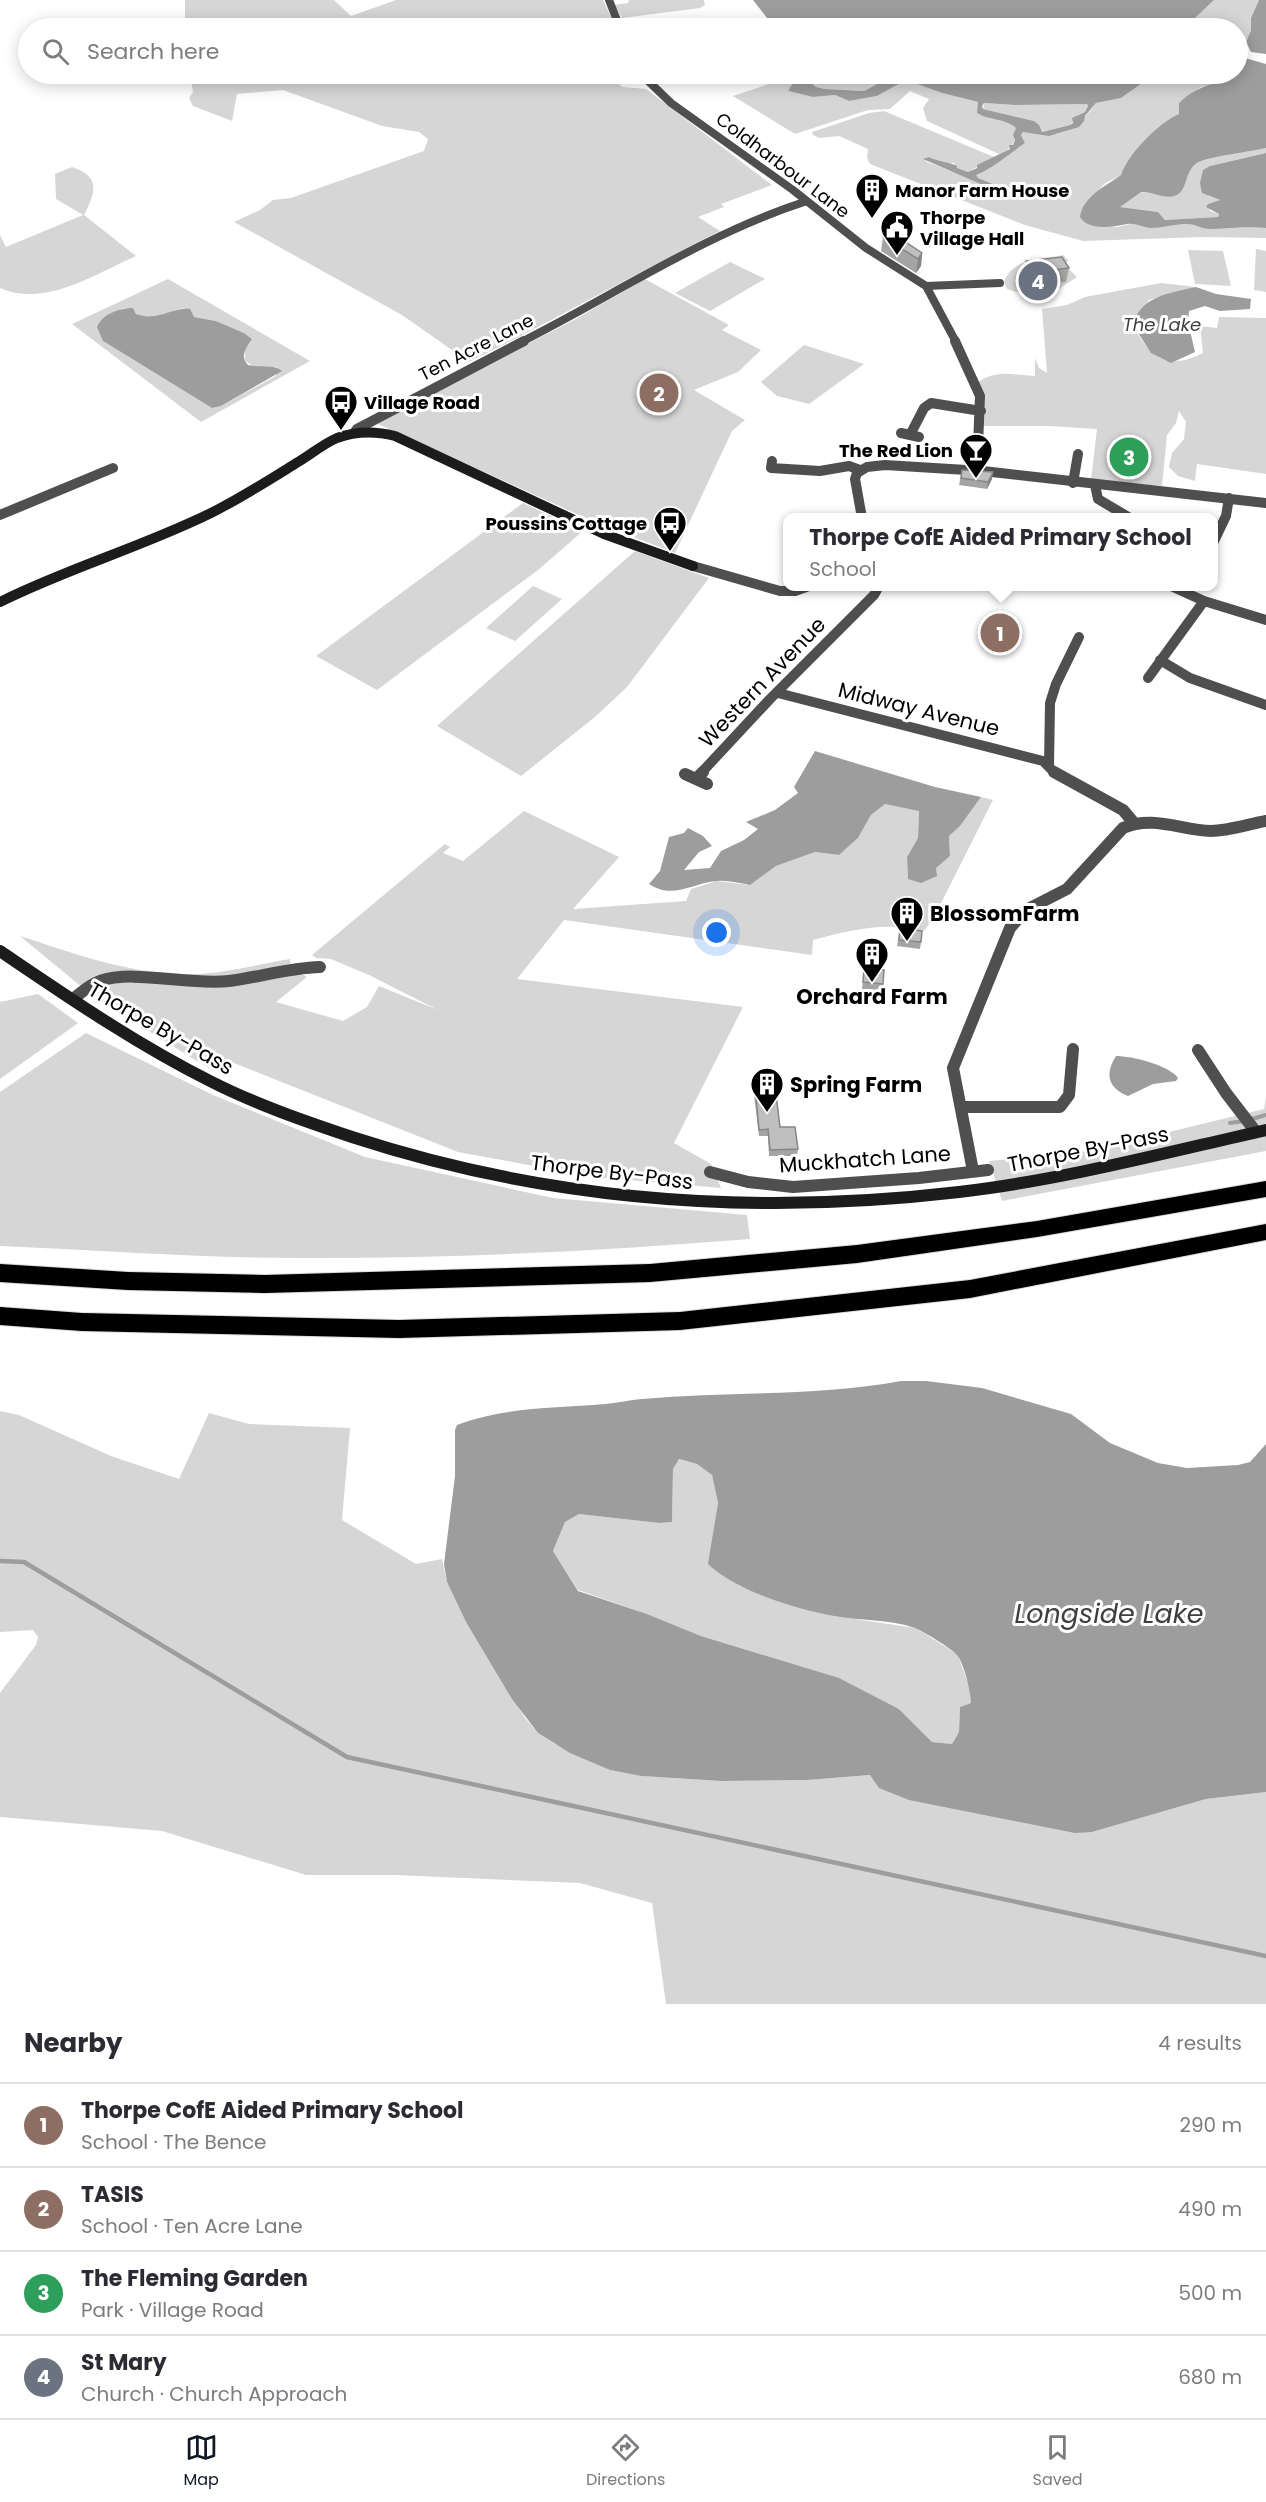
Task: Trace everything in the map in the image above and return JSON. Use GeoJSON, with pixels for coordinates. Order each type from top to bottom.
{"type":"FeatureCollection","features":[{"type":"Feature","properties":{"kind":"highway"},"geometry":{"type":"LineString","coordinates":[[0,1272],[128,1281],[265,1284],[650,1273],[857,1254],[1037,1229],[1266,1189]]}},
{"type":"Feature","properties":{"kind":"highway"},"geometry":{"type":"LineString","coordinates":[[0,1316],[82,1322],[399,1329],[680,1321],[970,1289],[1266,1232]]}},
{"type":"Feature","properties":{"kind":"main road"},"geometry":{"type":"LineString","coordinates":[[354,433],[378,432],[395,436],[604,534],[693,566]]}},
{"type":"Feature","properties":{"kind":"main road","name":"Ten Acre Lane"},"geometry":{"type":"LineString","coordinates":[[0,602],[198,520],[244,496],[327,442],[354,433]]}},
{"type":"Feature","properties":{"kind":"main road","name":"Thorpe By-Pass"},"geometry":{"type":"LineString","coordinates":[[0,951],[139,1041],[209,1082],[287,1115],[363,1142],[426,1160],[512,1180],[613,1196],[759,1204],[839,1203],[904,1198],[1033,1181],[1184,1150],[1261,1131]]}},
{"type":"Feature","properties":{"kind":"street"},"geometry":{"type":"LineString","coordinates":[[609,0],[616,18]]}},
{"type":"Feature","properties":{"kind":"street","name":"Coldharbour Lane"},"geometry":{"type":"LineString","coordinates":[[649,84],[671,103],[807,201],[866,248],[926,286],[967,364],[980,396],[977,471]]}},
{"type":"Feature","properties":{"kind":"street","name":"Ten Acre Lane"},"geometry":{"type":"LineString","coordinates":[[354,433],[357,429],[409,399],[498,355],[747,221],[807,201]]}},
{"type":"Feature","properties":{"kind":"street"},"geometry":{"type":"LineString","coordinates":[[926,286],[1002,283]]}},
{"type":"Feature","properties":{"kind":"street"},"geometry":{"type":"LineString","coordinates":[[910,435],[924,408],[931,404],[981,411]]}},
{"type":"Feature","properties":{"kind":"street"},"geometry":{"type":"LineString","coordinates":[[1073,483],[1078,454]]}},
{"type":"Feature","properties":{"kind":"street"},"geometry":{"type":"LineString","coordinates":[[772,461],[771,468],[820,471],[849,466],[860,470],[885,465],[977,471],[1266,504]]}},
{"type":"Feature","properties":{"kind":"street"},"geometry":{"type":"LineString","coordinates":[[0,515],[113,468]]}},
{"type":"Feature","properties":{"kind":"street"},"geometry":{"type":"LineString","coordinates":[[860,470],[855,479],[861,513]]}},
{"type":"Feature","properties":{"kind":"street"},"geometry":{"type":"LineString","coordinates":[[1095,485],[1098,499],[1122,513]]}},
{"type":"Feature","properties":{"kind":"street"},"geometry":{"type":"LineString","coordinates":[[1218,535],[1229,507],[1229,498]]}},
{"type":"Feature","properties":{"kind":"street"},"geometry":{"type":"LineString","coordinates":[[693,566],[774,590],[783,590]]}},
{"type":"Feature","properties":{"kind":"street","name":"Western Avenue"},"geometry":{"type":"LineString","coordinates":[[685,774],[701,782],[778,693],[876,591]]}},
{"type":"Feature","properties":{"kind":"street"},"geometry":{"type":"LineString","coordinates":[[1183,591],[1204,601],[1266,620]]}},
{"type":"Feature","properties":{"kind":"street"},"geometry":{"type":"LineString","coordinates":[[1148,678],[1204,601]]}},
{"type":"Feature","properties":{"kind":"street"},"geometry":{"type":"LineString","coordinates":[[1049,766],[1050,703],[1056,684],[1079,637]]}},
{"type":"Feature","properties":{"kind":"street"},"geometry":{"type":"LineString","coordinates":[[1160,660],[1190,678],[1266,705]]}},
{"type":"Feature","properties":{"kind":"street","name":"Midway Avenue"},"geometry":{"type":"LineString","coordinates":[[778,693],[1031,757],[1049,766],[1059,776],[1123,810],[1134,823]]}},
{"type":"Feature","properties":{"kind":"street"},"geometry":{"type":"LineString","coordinates":[[973,1171],[953,1068],[1010,928],[1026,910],[1067,889],[1085,872],[1114,836],[1123,828],[1134,823],[1155,822],[1212,831],[1266,821]]}},
{"type":"Feature","properties":{"kind":"street"},"geometry":{"type":"LineString","coordinates":[[73,999],[85,989],[108,978],[216,981],[291,968],[320,968]]}},
{"type":"Feature","properties":{"kind":"street"},"geometry":{"type":"LineString","coordinates":[[961,1107],[1060,1107],[1069,1095],[1073,1049]]}},
{"type":"Feature","properties":{"kind":"street"},"geometry":{"type":"LineString","coordinates":[[1198,1050],[1226,1093],[1261,1131]]}},
{"type":"Feature","properties":{"kind":"street","name":"Muckhatch Lane"},"geometry":{"type":"LineString","coordinates":[[710,1172],[748,1182],[793,1187],[919,1178],[988,1170]]}},
{"type":"Feature","properties":{"kind":"shaded area"},"geometry":{"type":"Polygon","coordinates":[[[185,0],[334,0],[351,16],[396,0],[603,0],[611,18],[185,18],[185,0]]]}},
{"type":"Feature","properties":{"kind":"shaded area"},"geometry":{"type":"Polygon","coordinates":[[[629,0],[704,0],[705,5],[700,8],[622,18],[614,5],[628,3],[629,0]]]}},
{"type":"Feature","properties":{"kind":"shaded area"},"geometry":{"type":"Polygon","coordinates":[[[1214,0],[1259,0],[1251,18],[1251,30],[1248,37],[1248,18],[1195,18],[1214,0]]]}},
{"type":"Feature","properties":{"kind":"shaded area"},"geometry":{"type":"Polygon","coordinates":[[[192,84],[619,84],[623,87],[646,89],[772,185],[721,204],[724,207],[698,217],[720,231],[469,362],[402,315],[234,222],[260,210],[273,200],[291,198],[424,151],[428,139],[419,132],[382,126],[283,90],[237,94],[232,121],[193,106],[189,98],[193,92],[192,84]]]}},
{"type":"Feature","properties":{"kind":"shaded area"},"geometry":{"type":"Polygon","coordinates":[[[769,84],[792,84],[788,91],[813,97],[835,95],[849,101],[877,96],[899,84],[917,84],[978,102],[983,116],[1002,119],[1016,128],[1015,137],[1010,147],[999,154],[927,121],[923,108],[929,99],[910,91],[890,109],[868,110],[795,134],[733,96],[769,84]]]}},
{"type":"Feature","properties":{"kind":"shaded area"},"geometry":{"type":"Polygon","coordinates":[[[812,84],[877,84],[864,91],[816,87],[812,84]]]}},
{"type":"Feature","properties":{"kind":"shaded area"},"geometry":{"type":"Polygon","coordinates":[[[1141,84],[1211,84],[1201,87],[1179,103],[1179,114],[1153,132],[1130,158],[1121,175],[1104,184],[1092,197],[1092,225],[1117,227],[1131,224],[1158,227],[1190,224],[1210,229],[1258,227],[1266,228],[1266,238],[1203,237],[1083,241],[1025,225],[870,164],[867,158],[868,149],[839,136],[819,138],[812,132],[869,113],[884,111],[994,157],[968,172],[956,168],[954,163],[942,163],[929,157],[925,161],[981,183],[988,188],[994,185],[975,175],[1025,143],[1021,135],[1023,132],[1049,134],[1065,131],[1083,119],[1096,103],[1121,98],[1141,84]]]}},
{"type":"Feature","properties":{"kind":"shaded area"},"geometry":{"type":"Polygon","coordinates":[[[984,103],[1087,104],[1088,106],[1085,112],[1078,115],[1070,125],[1041,132],[1034,121],[983,109],[984,103]]]}},
{"type":"Feature","properties":{"kind":"shaded area"},"geometry":{"type":"Polygon","coordinates":[[[1266,148],[1266,153],[1210,166],[1208,196],[1220,200],[1208,204],[1210,211],[1219,214],[1218,217],[1165,220],[1158,212],[1120,207],[1138,192],[1178,194],[1183,188],[1190,169],[1199,162],[1266,148]]]}},
{"type":"Feature","properties":{"kind":"shaded area"},"geometry":{"type":"Polygon","coordinates":[[[72,167],[82,171],[92,181],[93,193],[84,215],[136,256],[87,279],[52,291],[34,294],[17,293],[0,288],[0,235],[6,247],[83,215],[56,199],[55,174],[72,167]]]}},
{"type":"Feature","properties":{"kind":"shaded area"},"geometry":{"type":"Polygon","coordinates":[[[1256,249],[1266,251],[1266,292],[1254,290],[1256,249]]]}},
{"type":"Feature","properties":{"kind":"shaded area"},"geometry":{"type":"Polygon","coordinates":[[[1188,250],[1223,251],[1231,286],[1195,284],[1188,250]]]}},
{"type":"Feature","properties":{"kind":"shaded area"},"geometry":{"type":"Polygon","coordinates":[[[1063,255],[1069,261],[1063,263],[1077,277],[1042,300],[1007,289],[1004,282],[1014,268],[1029,261],[1063,255]]]}},
{"type":"Feature","properties":{"kind":"shaded area"},"geometry":{"type":"Polygon","coordinates":[[[730,262],[765,279],[710,311],[675,293],[730,262]]]}},
{"type":"Feature","properties":{"kind":"shaded area"},"geometry":{"type":"Polygon","coordinates":[[[168,279],[310,361],[201,422],[72,324],[168,279]],[[133,308],[121,309],[103,341],[212,408],[221,406],[276,376],[276,367],[254,367],[245,361],[245,350],[252,339],[244,333],[216,321],[194,317],[183,308],[155,316],[136,314],[133,308]]]}},
{"type":"Feature","properties":{"kind":"shaded area"},"geometry":{"type":"Polygon","coordinates":[[[645,279],[729,325],[722,330],[761,350],[738,372],[694,390],[745,420],[732,431],[675,553],[599,524],[378,424],[420,398],[574,320],[645,279]]]}},
{"type":"Feature","properties":{"kind":"shaded area"},"geometry":{"type":"Polygon","coordinates":[[[1161,283],[1196,287],[1149,300],[1133,326],[1146,346],[1161,358],[1170,361],[1179,361],[1203,353],[1200,326],[1217,328],[1219,317],[1266,318],[1266,474],[1197,464],[1195,481],[1178,476],[1169,467],[1172,453],[1184,439],[1186,422],[1179,411],[1176,423],[1167,435],[1162,486],[1091,480],[1097,429],[1049,426],[975,426],[977,383],[998,374],[1035,376],[1035,358],[1039,368],[1047,373],[1042,309],[1067,305],[1085,297],[1161,283]]]}},
{"type":"Feature","properties":{"kind":"shaded area"},"geometry":{"type":"Polygon","coordinates":[[[804,345],[864,364],[809,404],[777,396],[761,382],[804,345]]]}},
{"type":"Feature","properties":{"kind":"shaded area"},"geometry":{"type":"Polygon","coordinates":[[[523,503],[583,531],[538,570],[377,690],[316,656],[523,503]]]}},
{"type":"Feature","properties":{"kind":"shaded area"},"geometry":{"type":"Polygon","coordinates":[[[635,551],[709,578],[627,687],[595,717],[521,776],[437,726],[635,551]]]}},
{"type":"Feature","properties":{"kind":"shaded area"},"geometry":{"type":"Polygon","coordinates":[[[533,586],[562,599],[515,641],[486,628],[533,586]]]}},
{"type":"Feature","properties":{"kind":"shaded area"},"geometry":{"type":"Polygon","coordinates":[[[981,797],[993,800],[934,917],[924,931],[882,927],[841,933],[813,940],[812,955],[564,920],[517,979],[743,1007],[674,1143],[711,1164],[721,1188],[594,1177],[458,1152],[229,1061],[210,1069],[95,998],[20,936],[128,968],[172,974],[219,972],[290,959],[291,968],[307,977],[276,1002],[343,1021],[367,1007],[379,986],[438,1010],[369,975],[331,959],[316,958],[312,955],[445,844],[450,847],[443,853],[463,861],[524,811],[619,857],[573,909],[686,901],[691,889],[717,881],[750,885],[776,866],[815,852],[839,855],[858,838],[871,815],[885,804],[919,810],[918,838],[907,857],[908,879],[935,868],[950,856],[949,836],[960,826],[981,797]]]}},
{"type":"Feature","properties":{"kind":"shaded area"},"geometry":{"type":"Polygon","coordinates":[[[38,994],[78,1023],[0,1079],[0,1002],[38,994]]]}},
{"type":"Feature","properties":{"kind":"shaded area"},"geometry":{"type":"Polygon","coordinates":[[[86,1033],[213,1095],[365,1157],[553,1198],[747,1215],[750,1239],[523,1253],[353,1258],[222,1257],[0,1246],[0,1092],[86,1033]]]}},
{"type":"Feature","properties":{"kind":"shaded area"},"geometry":{"type":"Polygon","coordinates":[[[1266,1097],[1266,1151],[1002,1201],[989,1161],[1090,1151],[1264,1109],[1266,1097]]]}},
{"type":"Feature","properties":{"kind":"shaded area"},"geometry":{"type":"Polygon","coordinates":[[[0,1411],[19,1415],[111,1456],[179,1479],[209,1413],[249,1424],[350,1428],[342,1520],[416,1564],[442,1559],[447,1582],[466,1622],[525,1718],[538,1733],[553,1743],[610,1770],[641,1776],[721,1781],[807,1780],[870,1775],[1092,1832],[1206,1799],[1266,1792],[1266,2004],[666,2004],[652,1903],[580,1883],[395,1875],[306,1875],[162,1831],[0,1817],[0,1693],[36,1645],[38,1637],[33,1630],[0,1632],[0,1411]]]}},
{"type":"Feature","properties":{"kind":"shaded area"},"geometry":{"type":"Polygon","coordinates":[[[678,1459],[697,1464],[712,1475],[718,1503],[709,1564],[740,1586],[790,1604],[834,1616],[916,1628],[958,1655],[971,1692],[971,1703],[960,1707],[959,1732],[952,1744],[932,1742],[899,1709],[838,1678],[701,1636],[578,1590],[553,1551],[565,1522],[579,1514],[659,1523],[672,1522],[673,1469],[678,1459]]]}},
{"type":"Feature","properties":{"kind":"water"},"geometry":{"type":"Polygon","coordinates":[[[753,0],[1214,0],[1195,18],[767,18],[753,0]]]}},
{"type":"Feature","properties":{"kind":"water"},"geometry":{"type":"Polygon","coordinates":[[[1259,0],[1266,0],[1266,54],[1251,52],[1248,46],[1251,18],[1259,0]]]}},
{"type":"Feature","properties":{"kind":"water"},"geometry":{"type":"Polygon","coordinates":[[[1248,59],[1266,64],[1266,148],[1220,156],[1197,163],[1190,171],[1179,194],[1166,196],[1141,192],[1120,207],[1158,212],[1165,220],[1218,217],[1219,214],[1206,207],[1220,200],[1202,193],[1200,183],[1203,170],[1210,166],[1266,153],[1266,228],[1210,229],[1187,224],[1150,228],[1130,224],[1101,227],[1084,221],[1080,217],[1090,197],[1121,175],[1130,158],[1153,132],[1179,114],[1179,103],[1202,87],[1211,84],[1248,84],[1248,59]]]}},
{"type":"Feature","properties":{"kind":"water"},"geometry":{"type":"Polygon","coordinates":[[[792,84],[812,84],[825,89],[864,91],[877,84],[899,84],[877,96],[849,101],[835,95],[813,97],[788,91],[792,84]]]}},
{"type":"Feature","properties":{"kind":"water"},"geometry":{"type":"Polygon","coordinates":[[[917,84],[1141,84],[1121,98],[1096,103],[1079,127],[1049,136],[1023,132],[1021,135],[1025,143],[976,175],[995,185],[992,189],[923,159],[929,157],[968,172],[977,168],[977,165],[1010,149],[1009,145],[1013,145],[1015,140],[1013,135],[1016,128],[1006,122],[977,113],[978,102],[917,84]],[[984,103],[982,106],[983,109],[1034,121],[1042,132],[1070,125],[1073,123],[1072,118],[1085,112],[1087,104],[984,103]]]}},
{"type":"Feature","properties":{"kind":"water","name":"The Lake"},"geometry":{"type":"Polygon","coordinates":[[[1196,287],[1216,294],[1251,299],[1250,309],[1220,311],[1205,306],[1189,311],[1188,322],[1195,352],[1171,363],[1151,353],[1133,325],[1142,308],[1157,297],[1196,287]]]}},
{"type":"Feature","properties":{"kind":"water"},"geometry":{"type":"Polygon","coordinates":[[[133,308],[136,314],[144,316],[190,309],[194,317],[216,321],[252,339],[244,355],[248,365],[282,371],[221,406],[212,408],[103,341],[97,327],[99,322],[107,315],[133,308]]]}},
{"type":"Feature","properties":{"kind":"water"},"geometry":{"type":"Polygon","coordinates":[[[815,751],[935,787],[981,797],[960,826],[949,836],[950,856],[936,868],[937,876],[921,883],[908,879],[907,857],[918,838],[919,811],[885,804],[871,815],[858,838],[839,855],[815,852],[776,866],[750,885],[717,881],[666,891],[649,884],[660,871],[669,837],[684,833],[688,828],[703,836],[712,846],[699,852],[684,870],[710,868],[721,851],[744,840],[758,829],[746,822],[775,810],[798,793],[794,787],[815,751]]]}},
{"type":"Feature","properties":{"kind":"water"},"geometry":{"type":"Polygon","coordinates":[[[1116,1056],[1159,1065],[1178,1078],[1176,1081],[1153,1084],[1128,1096],[1116,1089],[1110,1079],[1110,1068],[1116,1056]]]}},
{"type":"Feature","properties":{"kind":"water","name":"Longside Lake"},"geometry":{"type":"Polygon","coordinates":[[[901,1381],[926,1381],[982,1388],[1071,1414],[1110,1443],[1158,1463],[1187,1468],[1238,1465],[1250,1462],[1266,1444],[1266,1792],[1206,1799],[1092,1832],[1075,1833],[909,1800],[879,1788],[870,1775],[807,1780],[721,1781],[641,1776],[610,1770],[570,1753],[538,1733],[512,1699],[466,1622],[447,1582],[444,1564],[455,1476],[455,1430],[457,1425],[493,1415],[530,1409],[605,1404],[637,1399],[804,1392],[901,1381]],[[679,1459],[673,1469],[672,1522],[659,1523],[579,1514],[565,1522],[553,1551],[578,1591],[647,1614],[701,1636],[839,1678],[899,1709],[932,1742],[952,1744],[959,1732],[960,1707],[971,1703],[967,1678],[957,1655],[937,1640],[915,1628],[802,1609],[767,1598],[720,1574],[708,1564],[718,1503],[712,1475],[697,1464],[679,1459]]]}},
{"type":"Feature","properties":{"kind":"building"},"geometry":{"type":"Polygon","coordinates":[[[892,233],[922,253],[918,259],[883,237],[892,233]]]}},
{"type":"Feature","properties":{"kind":"building"},"geometry":{"type":"Polygon","coordinates":[[[1062,257],[1069,268],[1053,270],[1055,274],[1036,276],[1026,261],[1062,257]]]}},
{"type":"Feature","properties":{"kind":"building"},"geometry":{"type":"Polygon","coordinates":[[[962,470],[993,472],[988,482],[961,478],[962,470]]]}},
{"type":"Feature","properties":{"kind":"building"},"geometry":{"type":"Polygon","coordinates":[[[900,928],[922,931],[921,942],[899,940],[900,928]]]}},
{"type":"Feature","properties":{"kind":"building"},"geometry":{"type":"Polygon","coordinates":[[[864,968],[884,970],[883,984],[863,982],[864,968]]]}},
{"type":"Feature","properties":{"kind":"building","name":"Spring Farm"},"geometry":{"type":"Polygon","coordinates":[[[775,1086],[780,1127],[795,1127],[798,1149],[770,1150],[768,1129],[759,1130],[755,1087],[775,1086]]]}},
{"type":"Feature","properties":{"kind":"waterway"},"geometry":{"type":"LineString","coordinates":[[1252,1119],[1266,1115]]}},
{"type":"Feature","properties":{"kind":"waterway"},"geometry":{"type":"LineString","coordinates":[[1230,1123],[1244,1121]]}},
{"type":"Feature","properties":{"kind":"waterway"},"geometry":{"type":"LineString","coordinates":[[0,1561],[24,1562],[347,1757],[1266,1956]]}},
{"type":"Feature","properties":{"kind":"place","name":"Manor Farm House"},"geometry":{"type":"Point","coordinates":[872,219]}},
{"type":"Feature","properties":{"kind":"place","name":"Thorpe Village Hall"},"geometry":{"type":"Point","coordinates":[897,256]}},
{"type":"Feature","properties":{"kind":"place","name":"St Mary"},"geometry":{"type":"Point","coordinates":[1038,281]}},
{"type":"Feature","properties":{"kind":"place","name":"TASIS"},"geometry":{"type":"Point","coordinates":[659,393]}},
{"type":"Feature","properties":{"kind":"place","name":"Village Road"},"geometry":{"type":"Point","coordinates":[341,431]}},
{"type":"Feature","properties":{"kind":"place","name":"The Fleming Garden"},"geometry":{"type":"Point","coordinates":[1129,457]}},
{"type":"Feature","properties":{"kind":"place","name":"The Red Lion"},"geometry":{"type":"Point","coordinates":[976,479]}},
{"type":"Feature","properties":{"kind":"place","name":"Poussins Cottage"},"geometry":{"type":"Point","coordinates":[670,552]}},
{"type":"Feature","properties":{"kind":"place","name":"Thorpe CofE Aided Primary School"},"geometry":{"type":"Point","coordinates":[1000,633]}},
{"type":"Feature","properties":{"kind":"place","name":"BlossomFarm"},"geometry":{"type":"Point","coordinates":[907,942]}},
{"type":"Feature","properties":{"kind":"place","name":"Orchard Farm"},"geometry":{"type":"Point","coordinates":[872,983]}},
{"type":"Feature","properties":{"kind":"place","name":"Spring Farm"},"geometry":{"type":"Point","coordinates":[767,1113]}}]}
